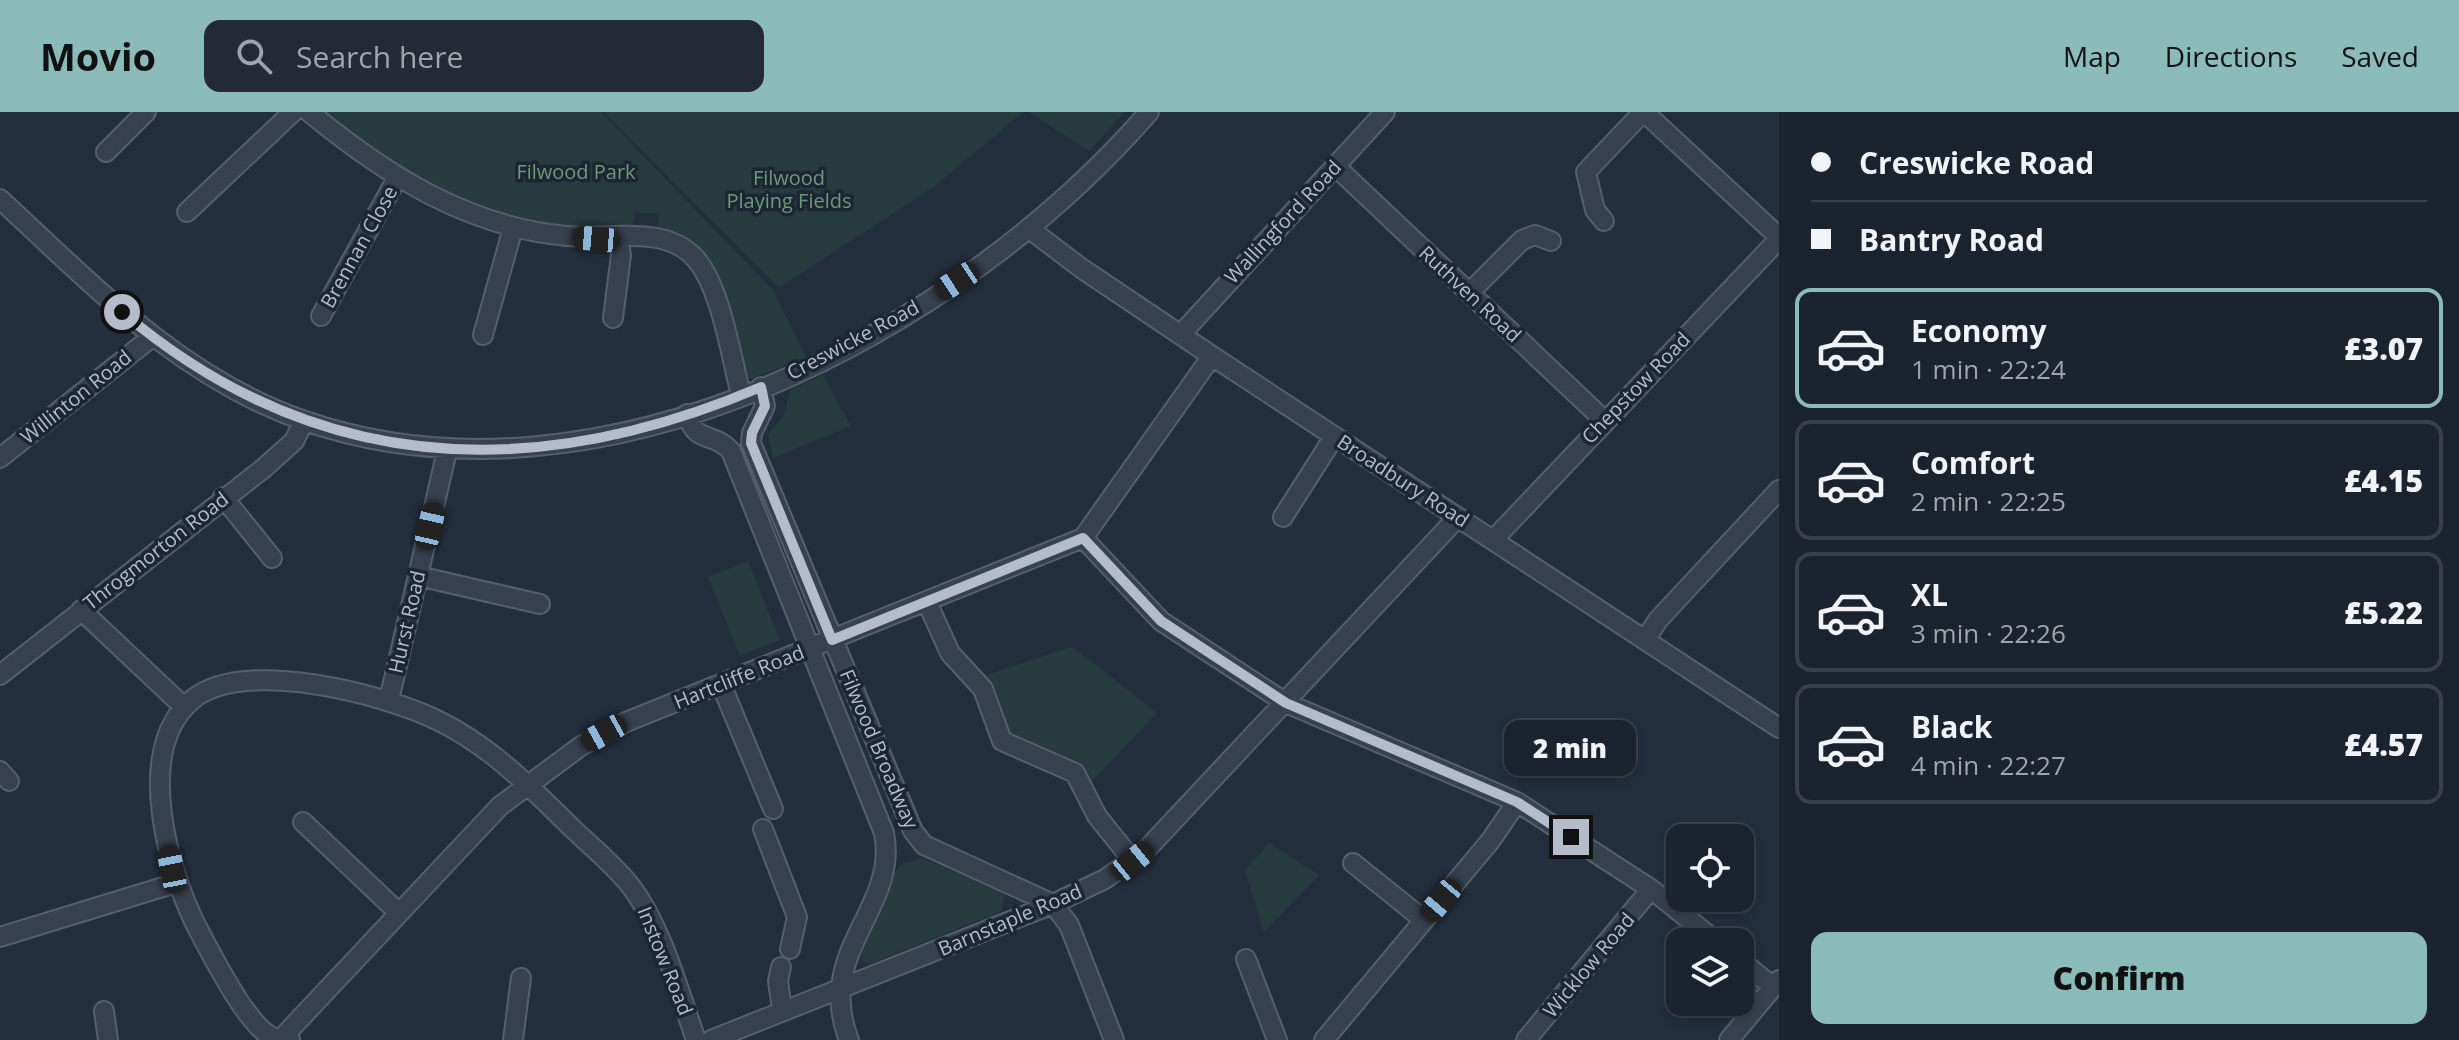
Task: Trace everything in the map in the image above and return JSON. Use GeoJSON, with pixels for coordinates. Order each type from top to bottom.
{"type":"FeatureCollection","features":[{"type":"Feature","properties":{"kind":"street"},"geometry":{"type":"LineString","coordinates":[[106,152],[146,112]]}},
{"type":"Feature","properties":{"kind":"street"},"geometry":{"type":"LineString","coordinates":[[187,212],[293,112]]}},
{"type":"Feature","properties":{"kind":"street"},"geometry":{"type":"LineString","coordinates":[[309,112],[360,154],[397,178],[457,209],[513,228],[584,238],[656,238],[677,244],[696,258],[709,280],[741,395]]}},
{"type":"Feature","properties":{"kind":"street","name":"Creswicke Road"},"geometry":{"type":"LineString","coordinates":[[0,199],[152,337],[224,384],[304,421],[377,441],[447,451],[553,447],[687,414],[823,361],[890,323],[1031,230],[1125,140],[1149,112]]}},
{"type":"Feature","properties":{"kind":"street","name":"Wallingford Road"},"geometry":{"type":"LineString","coordinates":[[1182,333],[1385,112]]}},
{"type":"Feature","properties":{"kind":"street"},"geometry":{"type":"LineString","coordinates":[[1604,221],[1595,210],[1586,172],[1644,112],[1779,238]]}},
{"type":"Feature","properties":{"kind":"street","name":"Ruthven Road"},"geometry":{"type":"LineString","coordinates":[[1335,166],[1605,421]]}},
{"type":"Feature","properties":{"kind":"street","name":"Brennan Close"},"geometry":{"type":"LineString","coordinates":[[321,316],[397,178]]}},
{"type":"Feature","properties":{"kind":"street"},"geometry":{"type":"LineString","coordinates":[[483,335],[513,228]]}},
{"type":"Feature","properties":{"kind":"street","name":"Broadbury Road"},"geometry":{"type":"LineString","coordinates":[[1031,230],[1081,268],[1212,356],[1495,538],[1779,728]]}},
{"type":"Feature","properties":{"kind":"street"},"geometry":{"type":"LineString","coordinates":[[1469,293],[1522,240],[1535,235],[1551,241]]}},
{"type":"Feature","properties":{"kind":"street"},"geometry":{"type":"LineString","coordinates":[[613,318],[621,255],[618,238]]}},
{"type":"Feature","properties":{"kind":"street","name":"Chepstow Road"},"geometry":{"type":"LineString","coordinates":[[1495,538],[1779,238]]}},
{"type":"Feature","properties":{"kind":"street","name":"Willinton Road"},"geometry":{"type":"LineString","coordinates":[[0,458],[152,337]]}},
{"type":"Feature","properties":{"kind":"street"},"geometry":{"type":"LineString","coordinates":[[1212,356],[1083,538],[1161,621],[1286,703],[1517,802],[1651,889],[1700,928]]}},
{"type":"Feature","properties":{"kind":"street","name":"Filwood Broadway"},"geometry":{"type":"LineString","coordinates":[[761,387],[765,406],[752,433],[751,443],[918,839],[924,845],[1053,904]]}},
{"type":"Feature","properties":{"kind":"street","name":"Filwood Broadway"},"geometry":{"type":"LineString","coordinates":[[687,414],[691,428],[699,436],[725,444],[731,451],[886,844],[883,874],[846,960],[839,989]]}},
{"type":"Feature","properties":{"kind":"street","name":"Throgmorton Road"},"geometry":{"type":"LineString","coordinates":[[0,675],[294,441],[304,421]]}},
{"type":"Feature","properties":{"kind":"street"},"geometry":{"type":"LineString","coordinates":[[1283,517],[1334,437]]}},
{"type":"Feature","properties":{"kind":"street","name":"Hurst Road"},"geometry":{"type":"LineString","coordinates":[[389,700],[447,451]]}},
{"type":"Feature","properties":{"kind":"street"},"geometry":{"type":"LineString","coordinates":[[1645,640],[1658,620],[1779,490]]}},
{"type":"Feature","properties":{"kind":"street"},"geometry":{"type":"LineString","coordinates":[[223,497],[272,558]]}},
{"type":"Feature","properties":{"kind":"street","name":"Barnstaple Road"},"geometry":{"type":"LineString","coordinates":[[711,1040],[1053,904],[1105,879],[1133,861],[1286,703],[1458,517]]}},
{"type":"Feature","properties":{"kind":"street","name":"Hartcliffe Road"},"geometry":{"type":"LineString","coordinates":[[285,1039],[452,855],[526,784],[604,733],[1083,538]]}},
{"type":"Feature","properties":{"kind":"street"},"geometry":{"type":"LineString","coordinates":[[418,576],[540,604]]}},
{"type":"Feature","properties":{"kind":"street"},"geometry":{"type":"LineString","coordinates":[[927,602],[953,658],[983,689],[1002,741],[1077,775],[1097,816],[1133,861]]}},
{"type":"Feature","properties":{"kind":"street"},"geometry":{"type":"LineString","coordinates":[[81,610],[184,707],[166,737],[162,762],[163,813],[176,883],[207,947],[243,1005],[272,1037],[285,1039]]}},
{"type":"Feature","properties":{"kind":"street","name":"Instow Road"},"geometry":{"type":"LineString","coordinates":[[184,707],[193,698],[220,685],[272,682],[317,684],[389,700],[471,740],[526,784],[636,893],[696,1040]]}},
{"type":"Feature","properties":{"kind":"street"},"geometry":{"type":"LineString","coordinates":[[721,684],[773,809]]}},
{"type":"Feature","properties":{"kind":"street"},"geometry":{"type":"LineString","coordinates":[[1324,1040],[1491,840],[1517,802]]}},
{"type":"Feature","properties":{"kind":"street"},"geometry":{"type":"LineString","coordinates":[[303,822],[399,913]]}},
{"type":"Feature","properties":{"kind":"street"},"geometry":{"type":"LineString","coordinates":[[763,829],[797,917],[790,949]]}},
{"type":"Feature","properties":{"kind":"street"},"geometry":{"type":"LineString","coordinates":[[1353,863],[1424,920]]}},
{"type":"Feature","properties":{"kind":"street"},"geometry":{"type":"LineString","coordinates":[[0,937],[176,883]]}},
{"type":"Feature","properties":{"kind":"street","name":"Wicklow Road"},"geometry":{"type":"LineString","coordinates":[[1526,1040],[1651,889]]}},
{"type":"Feature","properties":{"kind":"street"},"geometry":{"type":"LineString","coordinates":[[1053,904],[1069,925],[1114,1040]]}},
{"type":"Feature","properties":{"kind":"street"},"geometry":{"type":"LineString","coordinates":[[1246,959],[1277,1040]]}},
{"type":"Feature","properties":{"kind":"street"},"geometry":{"type":"LineString","coordinates":[[781,967],[778,981],[782,1010]]}},
{"type":"Feature","properties":{"kind":"street"},"geometry":{"type":"LineString","coordinates":[[1729,1040],[1776,983],[1754,969]]}},
{"type":"Feature","properties":{"kind":"street"},"geometry":{"type":"LineString","coordinates":[[513,1040],[521,978]]}},
{"type":"Feature","properties":{"kind":"street"},"geometry":{"type":"LineString","coordinates":[[839,989],[840,1016],[849,1040]]}},
{"type":"Feature","properties":{"kind":"street"},"geometry":{"type":"LineString","coordinates":[[104,1011],[108,1040]]}},
{"type":"Feature","properties":{"kind":"green space","name":"Filwood Park"},"geometry":{"type":"Polygon","coordinates":[[[317,112],[601,112],[773,290],[806,357],[742,382],[715,276],[658,230],[659,214],[635,212],[632,229],[606,231],[554,227],[503,217],[453,200],[414,181],[317,112]]]}},
{"type":"Feature","properties":{"kind":"green space","name":"Filwood Playing Fields"},"geometry":{"type":"Polygon","coordinates":[[[603,112],[1023,112],[936,185],[779,288],[603,112]]]}},
{"type":"Feature","properties":{"kind":"green space"},"geometry":{"type":"Polygon","coordinates":[[[1029,112],[1125,112],[1089,151],[1029,112]]]}},
{"type":"Feature","properties":{"kind":"green space"},"geometry":{"type":"Polygon","coordinates":[[[823,375],[851,426],[773,458],[768,434],[784,416],[790,390],[823,375]]]}},
{"type":"Feature","properties":{"kind":"green space"},"geometry":{"type":"Polygon","coordinates":[[[748,561],[780,640],[740,656],[708,577],[748,561]]]}},
{"type":"Feature","properties":{"kind":"green space"},"geometry":{"type":"Polygon","coordinates":[[[1074,648],[1157,713],[1088,785],[1012,740],[978,678],[1074,648]]]}},
{"type":"Feature","properties":{"kind":"green space"},"geometry":{"type":"Polygon","coordinates":[[[1269,843],[1319,875],[1264,932],[1245,870],[1269,843]]]}},
{"type":"Feature","properties":{"kind":"green space"},"geometry":{"type":"Polygon","coordinates":[[[920,858],[1006,891],[1001,911],[870,964],[862,961],[858,952],[893,874],[902,864],[920,858]]]}},
{"type":"Feature","properties":{"kind":"route"},"geometry":{"type":"LineString","coordinates":[[122,312],[184,360],[260,402],[304,421],[408,447],[447,451],[553,447],[687,414],[761,387],[765,406],[761,420],[752,433],[751,443],[832,640],[1070,546],[1083,538],[1161,621],[1255,685],[1286,703],[1517,802],[1571,837]]}}]}
